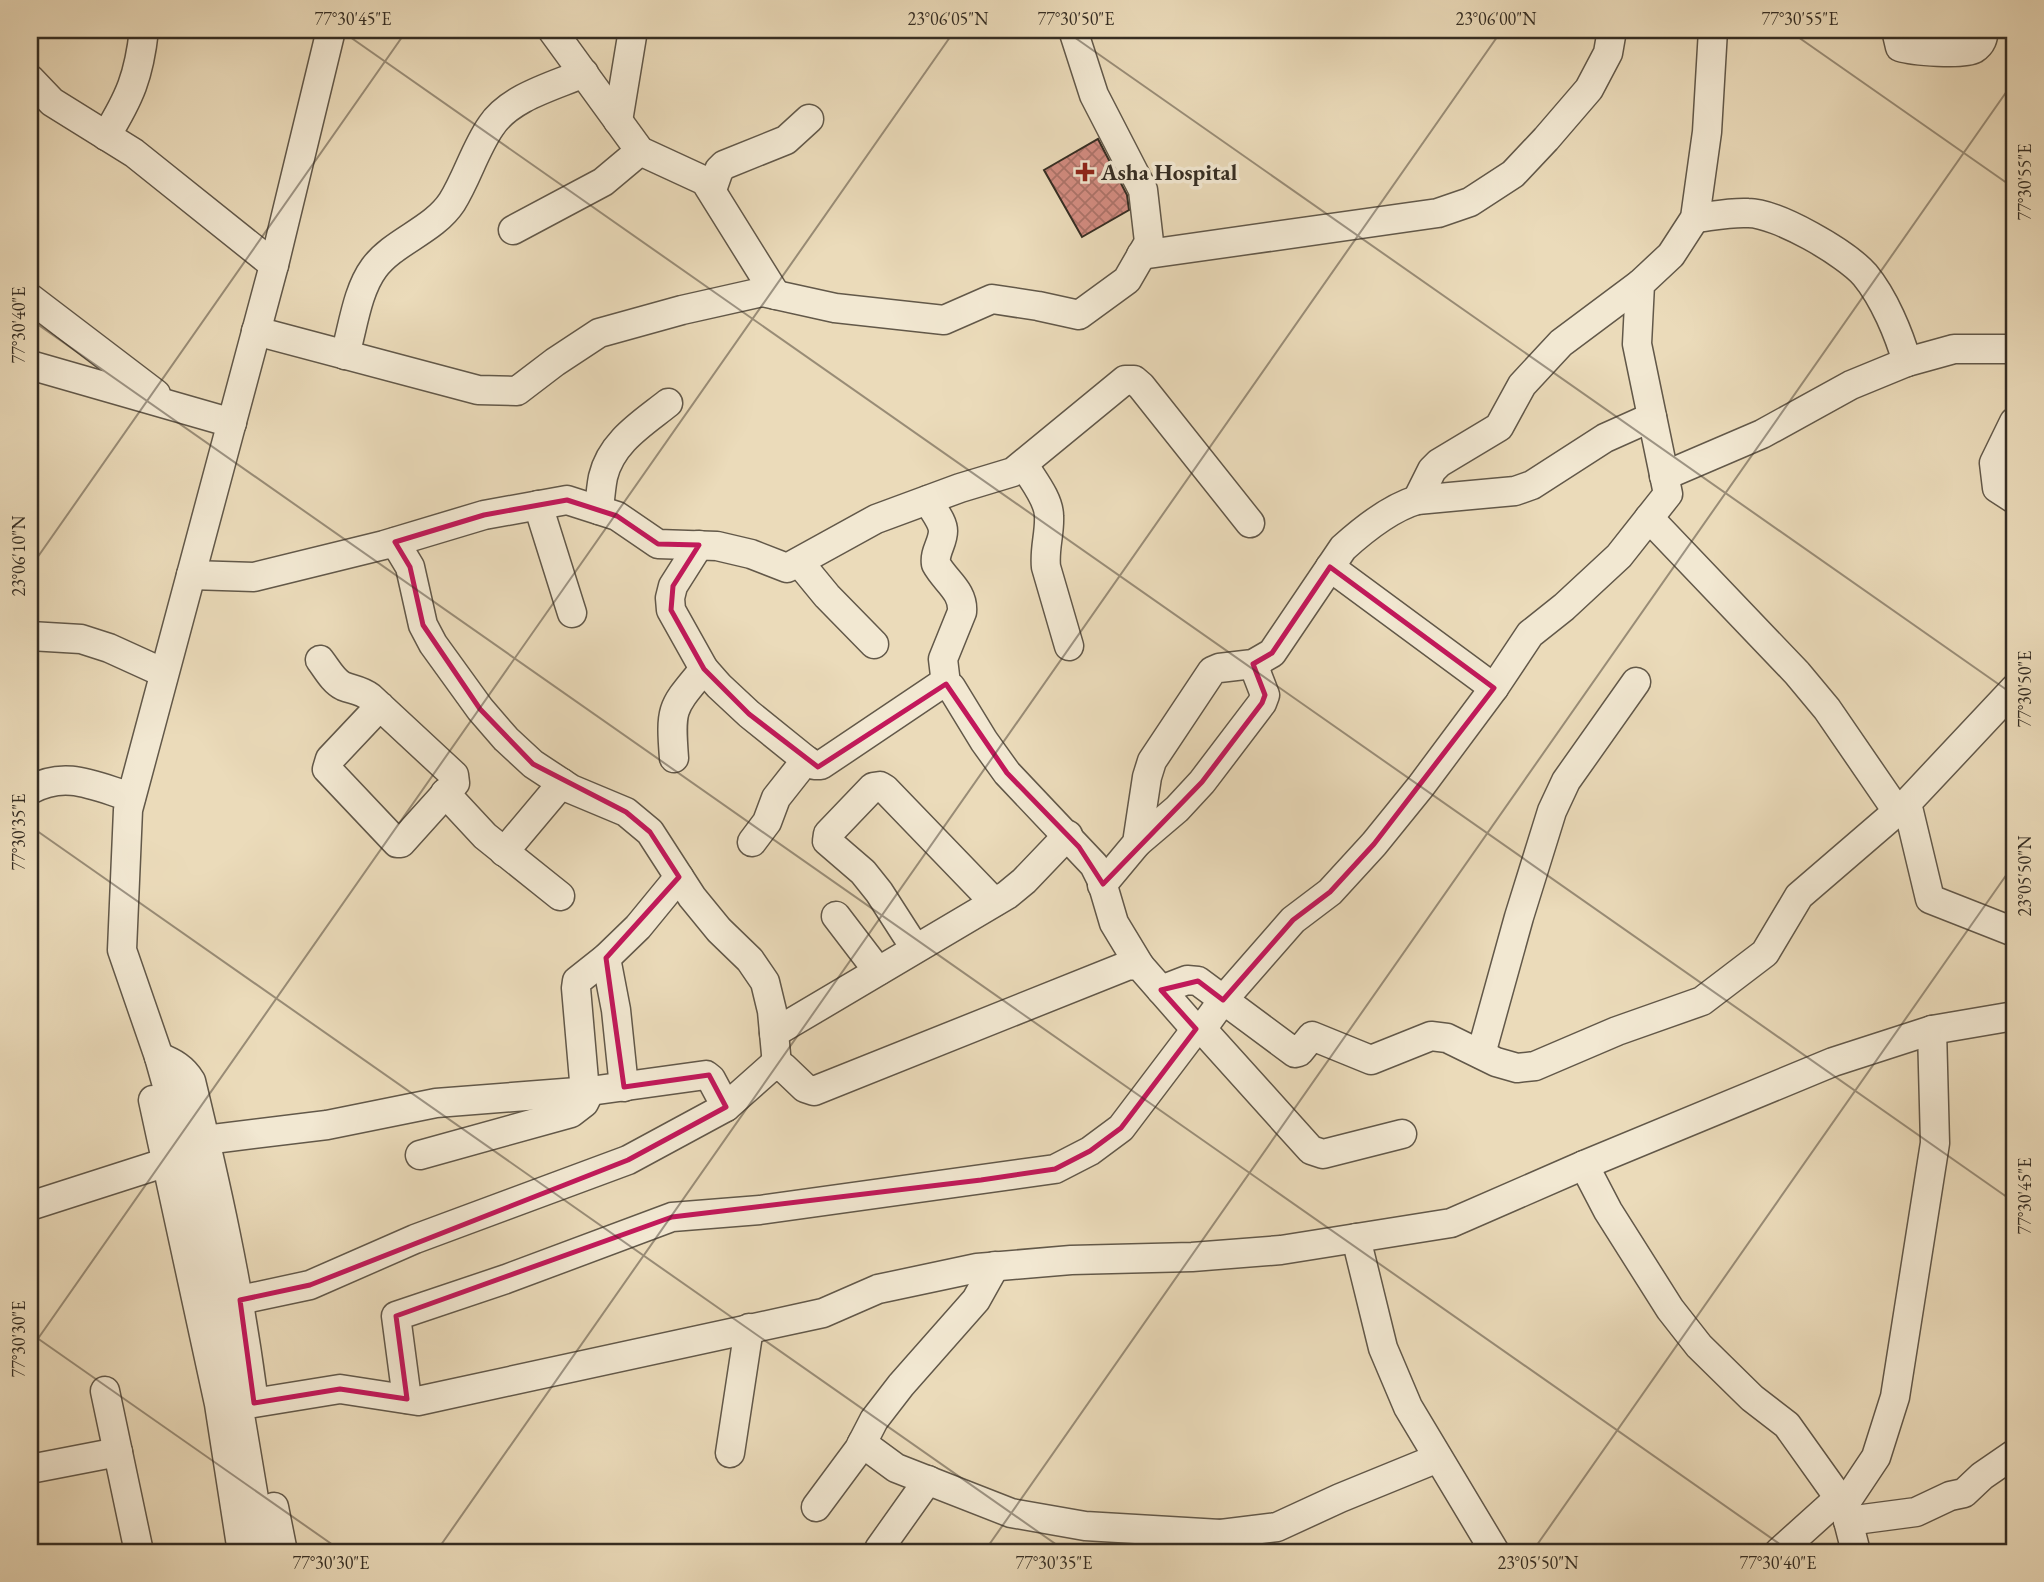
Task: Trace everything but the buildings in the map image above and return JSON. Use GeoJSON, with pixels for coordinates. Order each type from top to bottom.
{"type":"FeatureCollection","features":[{"type":"Feature","properties":{"kind":"street"},"geometry":{"type":"LineString","coordinates":[[106,136],[128,99],[136,78],[144,30]]}},
{"type":"Feature","properties":{"kind":"street"},"geometry":{"type":"LineString","coordinates":[[263,1552],[240,1415],[191,1171],[159,1058],[122,950],[128,810],[274,265],[331,30]]}},
{"type":"Feature","properties":{"kind":"street"},"geometry":{"type":"LineString","coordinates":[[552,30],[640,150],[652,158],[697,176],[712,190],[776,295]]}},
{"type":"Feature","properties":{"kind":"street"},"geometry":{"type":"LineString","coordinates":[[618,121],[633,30]]}},
{"type":"Feature","properties":{"kind":"street"},"geometry":{"type":"LineString","coordinates":[[256,331],[478,390],[517,391],[598,332],[762,292],[835,308],[944,320],[992,299],[1079,316],[1127,280],[1149,242],[1143,190],[1094,95],[1073,30]]}},
{"type":"Feature","properties":{"kind":"street"},"geometry":{"type":"LineString","coordinates":[[1141,255],[1438,213],[1470,202],[1513,174],[1589,89],[1608,53],[1612,30]]}},
{"type":"Feature","properties":{"kind":"street"},"geometry":{"type":"LineString","coordinates":[[1417,500],[1432,470],[1439,463],[1499,427],[1522,385],[1561,343],[1640,284],[1671,255],[1695,218],[1707,132],[1713,30]]}},
{"type":"Feature","properties":{"kind":"street"},"geometry":{"type":"LineString","coordinates":[[1896,30],[1900,47],[1914,52],[1972,51],[1982,42],[1984,30]]}},
{"type":"Feature","properties":{"kind":"street"},"geometry":{"type":"LineString","coordinates":[[345,355],[365,285],[374,268],[438,218],[452,202],[492,124],[506,110],[522,100],[584,73]]}},
{"type":"Feature","properties":{"kind":"street"},"geometry":{"type":"LineString","coordinates":[[30,79],[52,102],[134,153],[274,265]]}},
{"type":"Feature","properties":{"kind":"street"},"geometry":{"type":"LineString","coordinates":[[712,190],[719,170],[724,165],[786,140],[809,119]]}},
{"type":"Feature","properties":{"kind":"street"},"geometry":{"type":"LineString","coordinates":[[513,230],[603,182],[640,150]]}},
{"type":"Feature","properties":{"kind":"street"},"geometry":{"type":"LineString","coordinates":[[1695,218],[1749,213],[1775,217],[1823,243],[1864,274],[1898,331],[1907,362]]}},
{"type":"Feature","properties":{"kind":"street"},"geometry":{"type":"LineString","coordinates":[[407,1399],[396,1316],[506,1279],[672,1216],[760,1210],[1055,1169],[1090,1151],[1121,1128],[1199,1029],[1293,920],[1330,892],[1374,844],[1494,688],[1530,634],[1564,607],[1619,556],[1668,494],[1637,344],[1640,284]]}},
{"type":"Feature","properties":{"kind":"street"},"geometry":{"type":"LineString","coordinates":[[30,298],[170,405]]}},
{"type":"Feature","properties":{"kind":"street"},"geometry":{"type":"LineString","coordinates":[[1664,476],[1762,434],[1851,385],[1907,362],[1954,349],[2014,349]]}},
{"type":"Feature","properties":{"kind":"street"},"geometry":{"type":"LineString","coordinates":[[30,365],[232,423]]}},
{"type":"Feature","properties":{"kind":"street"},"geometry":{"type":"LineString","coordinates":[[191,575],[254,578],[395,542],[484,515],[567,500],[617,516],[658,544],[717,546],[751,554],[787,568],[876,519],[1013,472],[1118,383],[1134,380],[1250,523]]}},
{"type":"Feature","properties":{"kind":"street"},"geometry":{"type":"LineString","coordinates":[[599,510],[603,474],[613,453],[625,437],[668,403]]}},
{"type":"Feature","properties":{"kind":"street"},"geometry":{"type":"LineString","coordinates":[[1137,843],[1152,761],[1212,671],[1252,664],[1272,653],[1343,548],[1354,537],[1402,504],[1417,500],[1515,491],[1532,485],[1605,438],[1652,417]]}},
{"type":"Feature","properties":{"kind":"street"},"geometry":{"type":"LineString","coordinates":[[2014,422],[1994,463],[1997,488],[2014,499]]}},
{"type":"Feature","properties":{"kind":"street"},"geometry":{"type":"LineString","coordinates":[[1024,465],[1048,507],[1046,567],[1069,646]]}},
{"type":"Feature","properties":{"kind":"street"},"geometry":{"type":"LineString","coordinates":[[928,500],[943,527],[936,564],[960,596],[962,604],[962,612],[943,659],[946,684]]}},
{"type":"Feature","properties":{"kind":"street"},"geometry":{"type":"LineString","coordinates":[[538,505],[572,613]]}},
{"type":"Feature","properties":{"kind":"street"},"geometry":{"type":"LineString","coordinates":[[1649,518],[1797,673],[1902,807],[1930,899],[2014,932]]}},
{"type":"Feature","properties":{"kind":"street"},"geometry":{"type":"LineString","coordinates":[[395,542],[408,562],[418,611],[433,644],[480,709],[533,764],[562,783],[626,812],[650,832],[679,877],[719,930],[750,960],[765,982],[772,1011],[777,1065]]}},
{"type":"Feature","properties":{"kind":"street"},"geometry":{"type":"LineString","coordinates":[[699,545],[673,586],[671,610],[704,669],[749,714],[806,760],[814,765],[821,765],[940,685],[951,687],[1007,773],[1094,865],[1114,923],[1140,966],[1311,1150],[1323,1154],[1402,1134]]}},
{"type":"Feature","properties":{"kind":"street"},"geometry":{"type":"LineString","coordinates":[[799,562],[827,596],[874,644]]}},
{"type":"Feature","properties":{"kind":"street"},"geometry":{"type":"LineString","coordinates":[[1330,567],[1494,688]]}},
{"type":"Feature","properties":{"kind":"street"},"geometry":{"type":"LineString","coordinates":[[30,636],[81,639],[164,673]]}},
{"type":"Feature","properties":{"kind":"street"},"geometry":{"type":"LineString","coordinates":[[320,660],[335,681],[362,691],[380,706],[454,775],[454,783],[446,793],[399,843],[330,774],[327,764],[380,706]]}},
{"type":"Feature","properties":{"kind":"street"},"geometry":{"type":"LineString","coordinates":[[1102,885],[1137,843],[1177,810],[1202,782],[1262,703],[1265,695],[1252,664]]}},
{"type":"Feature","properties":{"kind":"street"},"geometry":{"type":"LineString","coordinates":[[674,758],[671,723],[673,713],[677,702],[704,669]]}},
{"type":"Feature","properties":{"kind":"street"},"geometry":{"type":"LineString","coordinates":[[1481,1054],[1552,811],[1566,781],[1636,682]]}},
{"type":"Feature","properties":{"kind":"street"},"geometry":{"type":"LineString","coordinates":[[1161,990],[1188,980],[1198,981],[1295,1053],[1312,1036],[1371,1060],[1431,1036],[1447,1038],[1517,1068],[1535,1066],[1617,1031],[1702,1001],[1765,953],[1799,896],[1902,807],[2014,689]]}},
{"type":"Feature","properties":{"kind":"street"},"geometry":{"type":"LineString","coordinates":[[752,842],[767,822],[776,798],[806,760]]}},
{"type":"Feature","properties":{"kind":"street"},"geometry":{"type":"LineString","coordinates":[[30,790],[45,781],[62,779],[78,781],[131,797]]}},
{"type":"Feature","properties":{"kind":"street"},"geometry":{"type":"LineString","coordinates":[[505,852],[562,783]]}},
{"type":"Feature","properties":{"kind":"street"},"geometry":{"type":"LineString","coordinates":[[915,948],[863,872],[827,841],[828,834],[873,787],[880,786],[885,789],[994,902]]}},
{"type":"Feature","properties":{"kind":"street"},"geometry":{"type":"LineString","coordinates":[[446,793],[485,836],[560,896]]}},
{"type":"Feature","properties":{"kind":"street"},"geometry":{"type":"LineString","coordinates":[[774,1033],[994,902],[1024,881],[1068,835]]}},
{"type":"Feature","properties":{"kind":"street"},"geometry":{"type":"LineString","coordinates":[[419,1155],[571,1113],[584,1103],[587,1091],[577,981],[638,927],[679,877]]}},
{"type":"Feature","properties":{"kind":"street"},"geometry":{"type":"LineString","coordinates":[[836,915],[878,971]]}},
{"type":"Feature","properties":{"kind":"street"},"geometry":{"type":"LineString","coordinates":[[606,958],[616,1010],[624,1087]]}},
{"type":"Feature","properties":{"kind":"street"},"geometry":{"type":"LineString","coordinates":[[240,1300],[310,1285],[415,1239],[628,1160],[726,1107],[771,1066],[783,1067],[805,1088],[814,1091],[1129,965],[1140,966]]}},
{"type":"Feature","properties":{"kind":"street"},"geometry":{"type":"LineString","coordinates":[[254,1403],[340,1389],[418,1401],[823,1313],[878,1289],[995,1266],[1281,1250],[1451,1223],[1833,1062],[1932,1030],[2014,1016]]}},
{"type":"Feature","properties":{"kind":"street"},"geometry":{"type":"LineString","coordinates":[[1780,1552],[1844,1508],[1876,1457],[1895,1397],[1935,1143],[1932,1030]]}},
{"type":"Feature","properties":{"kind":"street"},"geometry":{"type":"LineString","coordinates":[[159,1058],[172,1062],[185,1071],[191,1081],[240,1300],[254,1403],[283,1552]]}},
{"type":"Feature","properties":{"kind":"street"},"geometry":{"type":"LineString","coordinates":[[159,1058],[152,1070],[151,1083],[219,1404],[242,1552]]}},
{"type":"Feature","properties":{"kind":"street"},"geometry":{"type":"LineString","coordinates":[[205,1140],[327,1125],[436,1103],[587,1091],[706,1075],[711,1079],[726,1107]]}},
{"type":"Feature","properties":{"kind":"street"},"geometry":{"type":"LineString","coordinates":[[30,1206],[167,1162]]}},
{"type":"Feature","properties":{"kind":"street"},"geometry":{"type":"LineString","coordinates":[[1584,1165],[1608,1211],[1670,1309],[1699,1346],[1752,1398],[1787,1425],[1844,1508],[1856,1552]]}},
{"type":"Feature","properties":{"kind":"street"},"geometry":{"type":"LineString","coordinates":[[1356,1238],[1382,1348],[1408,1407],[1495,1552]]}},
{"type":"Feature","properties":{"kind":"street"},"geometry":{"type":"LineString","coordinates":[[816,1507],[862,1443],[874,1420],[976,1300],[995,1266]]}},
{"type":"Feature","properties":{"kind":"street"},"geometry":{"type":"LineString","coordinates":[[730,1453],[749,1328]]}},
{"type":"Feature","properties":{"kind":"street"},"geometry":{"type":"LineString","coordinates":[[105,1391],[139,1552]]}},
{"type":"Feature","properties":{"kind":"street"},"geometry":{"type":"LineString","coordinates":[[862,1443],[896,1468],[1011,1513],[1085,1526],[1220,1534],[1277,1527],[1350,1493],[1438,1458]]}},
{"type":"Feature","properties":{"kind":"street"},"geometry":{"type":"LineString","coordinates":[[30,1469],[118,1452]]}},
{"type":"Feature","properties":{"kind":"street"},"geometry":{"type":"LineString","coordinates":[[1844,1508],[1916,1513],[1950,1496],[1964,1493],[1982,1476],[2014,1454]]}},
{"type":"Feature","properties":{"kind":"street"},"geometry":{"type":"LineString","coordinates":[[880,1549],[928,1480]]}},
{"type":"Feature","properties":{"kind":"street"},"geometry":{"type":"LineString","coordinates":[[1175,1552],[1220,1534]]}},
{"type":"Feature","properties":{"kind":"highlighted area"},"geometry":{"type":"Polygon","coordinates":[[[567,500],[617,516],[658,544],[699,545],[673,586],[671,610],[704,669],[749,714],[818,767],[946,684],[1007,773],[1079,847],[1103,884],[1202,782],[1262,703],[1265,695],[1253,664],[1272,653],[1330,567],[1494,688],[1374,844],[1330,892],[1293,920],[1223,1000],[1198,981],[1161,990],[1196,1029],[1121,1128],[1090,1151],[1055,1169],[672,1217],[396,1316],[407,1399],[340,1389],[254,1403],[240,1300],[310,1285],[628,1160],[726,1107],[709,1075],[624,1087],[606,958],[679,877],[650,832],[626,812],[533,764],[480,709],[423,625],[410,567],[395,542],[484,515],[567,500]]]}},
{"type":"Feature","properties":{"kind":"place","name":"Asha Hospital"},"geometry":{"type":"Point","coordinates":[1085,172]}}]}
